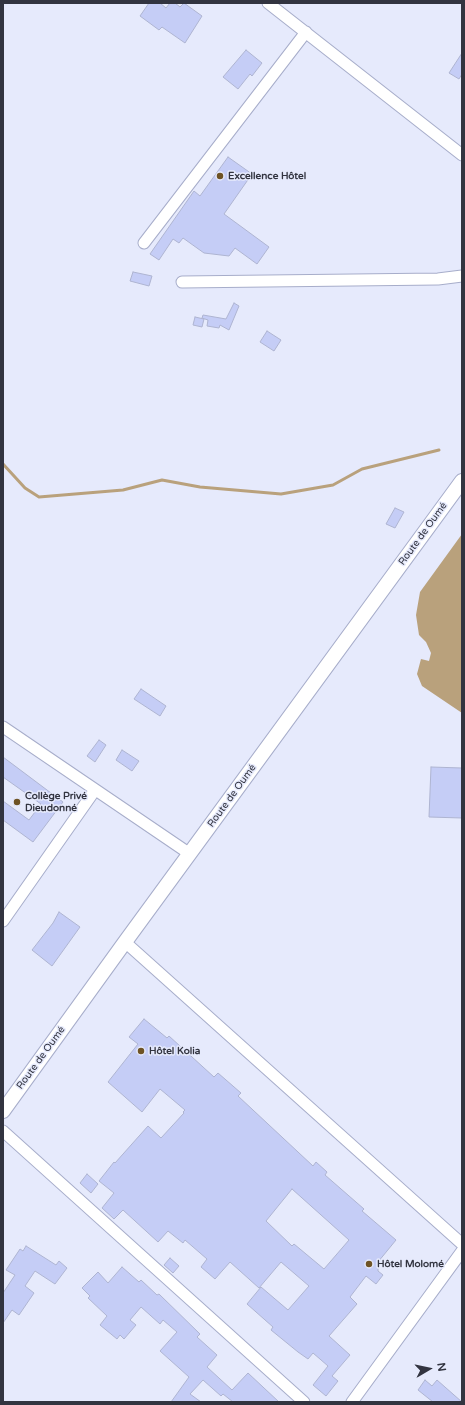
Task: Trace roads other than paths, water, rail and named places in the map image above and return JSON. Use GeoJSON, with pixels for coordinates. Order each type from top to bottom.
{"type":"FeatureCollection","features":[{"type":"Feature","properties":{"kind":"main road","name":"Route de Oumé"},"geometry":{"type":"LineString","coordinates":[[3,1111],[124,942],[462,481]]}},
{"type":"Feature","properties":{"kind":"street"},"geometry":{"type":"LineString","coordinates":[[268,3],[462,155]]}},
{"type":"Feature","properties":{"kind":"street"},"geometry":{"type":"LineString","coordinates":[[144,243],[306,32]]}},
{"type":"Feature","properties":{"kind":"street"},"geometry":{"type":"LineString","coordinates":[[182,282],[438,279],[462,276]]}},
{"type":"Feature","properties":{"kind":"street"},"geometry":{"type":"LineString","coordinates":[[3,727],[190,854]]}},
{"type":"Feature","properties":{"kind":"street"},"geometry":{"type":"LineString","coordinates":[[3,921],[95,790]]}},
{"type":"Feature","properties":{"kind":"street"},"geometry":{"type":"LineString","coordinates":[[124,942],[462,1244]]}},
{"type":"Feature","properties":{"kind":"street"},"geometry":{"type":"LineString","coordinates":[[3,1131],[304,1402]]}},
{"type":"Feature","properties":{"kind":"street"},"geometry":{"type":"LineString","coordinates":[[352,1402],[462,1251]]}},
{"type":"Feature","properties":{"kind":"waterway"},"geometry":{"type":"LineString","coordinates":[[3,464],[25,488],[39,497],[123,490],[162,480],[200,487],[281,494],[333,485],[362,469],[439,450]]}},
{"type":"Feature","properties":{"kind":"place","name":"Excellence Hôtel"},"geometry":{"type":"Point","coordinates":[220,176]}},
{"type":"Feature","properties":{"kind":"place","name":"Collège Privé Dieudonné"},"geometry":{"type":"Point","coordinates":[17,802]}},
{"type":"Feature","properties":{"kind":"place","name":"Hôtel Kolia"},"geometry":{"type":"Point","coordinates":[141,1051]}},
{"type":"Feature","properties":{"kind":"place","name":"Hôtel Molomé"},"geometry":{"type":"Point","coordinates":[369,1264]}}]}
